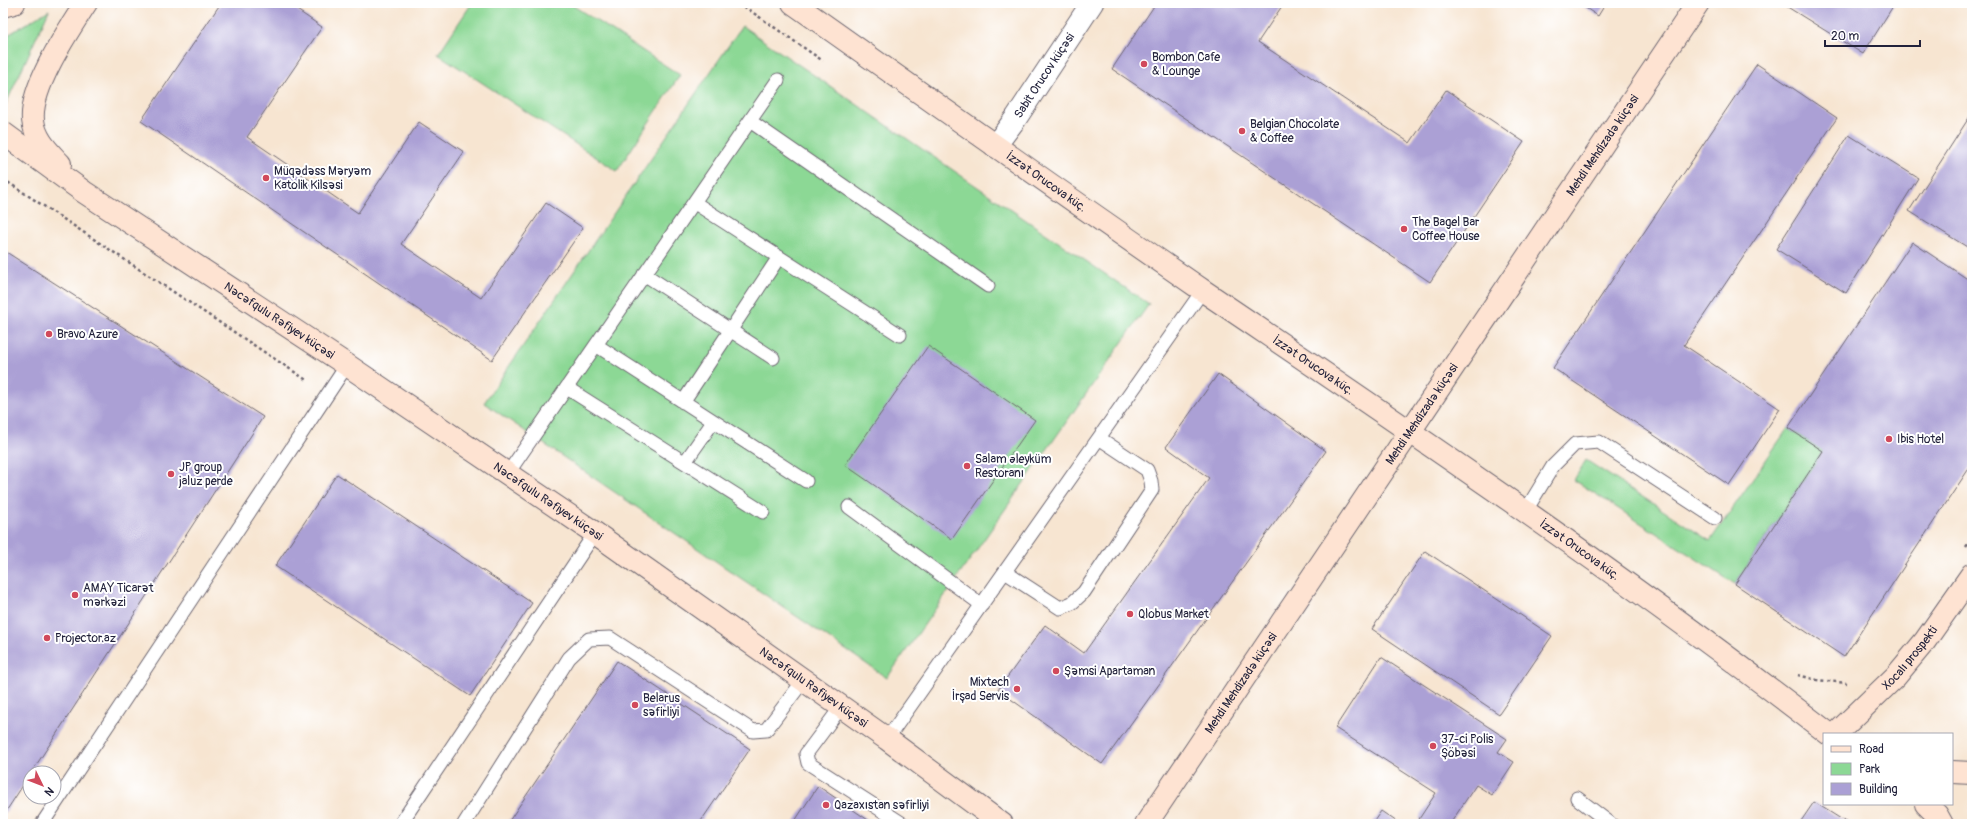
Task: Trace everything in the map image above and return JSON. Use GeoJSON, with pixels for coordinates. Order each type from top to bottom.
{"type":"FeatureCollection","features":[{"type":"Feature","properties":{"kind":"main road"},"geometry":{"type":"LineString","coordinates":[[3,6],[14,3]]}},
{"type":"Feature","properties":{"kind":"main road"},"geometry":{"type":"LineString","coordinates":[[84,192],[41,143],[33,120],[36,98],[45,72],[69,28],[86,3]]}},
{"type":"Feature","properties":{"kind":"main road","name":"İzzət Orucova küç."},"geometry":{"type":"LineString","coordinates":[[793,3],[1202,290],[1525,512],[1597,563],[1828,733]]}},
{"type":"Feature","properties":{"kind":"main road","name":"Mehdi Mehdizadə küçəsi"},"geometry":{"type":"LineString","coordinates":[[1146,824],[1698,3]]}},
{"type":"Feature","properties":{"kind":"main road"},"geometry":{"type":"LineString","coordinates":[[3,133],[84,192]]}},
{"type":"Feature","properties":{"kind":"main road","name":"Nəcəfqulu Rəfiyev küçəsi"},"geometry":{"type":"LineString","coordinates":[[84,192],[508,473],[803,681],[841,706],[1002,824]]}},
{"type":"Feature","properties":{"kind":"main road","name":"Xocalı prospekti"},"geometry":{"type":"LineString","coordinates":[[1837,733],[1890,681],[1911,658],[1925,641],[1972,574]]}},
{"type":"Feature","properties":{"kind":"main road"},"geometry":{"type":"LineString","coordinates":[[1953,772],[1972,773]]}},
{"type":"Feature","properties":{"kind":"main road"},"geometry":{"type":"LineString","coordinates":[[1927,805],[1937,815],[1942,824]]}},
{"type":"Feature","properties":{"kind":"street","name":"Sabit Orucov küçəsi"},"geometry":{"type":"LineString","coordinates":[[995,146],[1016,118],[1092,3]]}},
{"type":"Feature","properties":{"kind":"lane"},"geometry":{"type":"LineString","coordinates":[[508,473],[644,274],[695,203],[778,80]]}},
{"type":"Feature","properties":{"kind":"lane"},"geometry":{"type":"LineString","coordinates":[[750,121],[988,286]]}},
{"type":"Feature","properties":{"kind":"lane"},"geometry":{"type":"LineString","coordinates":[[695,203],[900,335]]}},
{"type":"Feature","properties":{"kind":"lane"},"geometry":{"type":"LineString","coordinates":[[682,402],[779,257]]}},
{"type":"Feature","properties":{"kind":"lane"},"geometry":{"type":"LineString","coordinates":[[644,274],[773,358]]}},
{"type":"Feature","properties":{"kind":"lane"},"geometry":{"type":"LineString","coordinates":[[887,739],[1202,290]]}},
{"type":"Feature","properties":{"kind":"lane"},"geometry":{"type":"LineString","coordinates":[[596,345],[806,481]]}},
{"type":"Feature","properties":{"kind":"lane"},"geometry":{"type":"LineString","coordinates":[[42,824],[347,365]]}},
{"type":"Feature","properties":{"kind":"lane"},"geometry":{"type":"LineString","coordinates":[[567,388],[764,512]]}},
{"type":"Feature","properties":{"kind":"lane"},"geometry":{"type":"LineString","coordinates":[[685,462],[713,422]]}},
{"type":"Feature","properties":{"kind":"lane"},"geometry":{"type":"LineString","coordinates":[[1005,572],[1060,608],[1072,603],[1084,592],[1152,490],[1151,481],[1147,470],[1099,438]]}},
{"type":"Feature","properties":{"kind":"lane"},"geometry":{"type":"LineString","coordinates":[[1525,512],[1553,466],[1575,444],[1599,442],[1715,518]]}},
{"type":"Feature","properties":{"kind":"lane"},"geometry":{"type":"LineString","coordinates":[[849,507],[982,605]]}},
{"type":"Feature","properties":{"kind":"lane"},"geometry":{"type":"LineString","coordinates":[[401,822],[595,533]]}},
{"type":"Feature","properties":{"kind":"lane"},"geometry":{"type":"LineString","coordinates":[[464,824],[569,658],[589,639],[610,638],[753,731],[766,730],[803,681]]}},
{"type":"Feature","properties":{"kind":"lane"},"geometry":{"type":"LineString","coordinates":[[841,706],[806,754],[808,763],[903,824]]}},
{"type":"Feature","properties":{"kind":"lane"},"geometry":{"type":"LineString","coordinates":[[1577,798],[1611,824]]}},
{"type":"Feature","properties":{"kind":"path"},"geometry":{"type":"LineString","coordinates":[[3,179],[328,395]]}},
{"type":"Feature","properties":{"kind":"green space"},"geometry":{"type":"Polygon","coordinates":[[[472,3],[569,3],[680,75],[617,171],[438,54],[472,3]]]}},
{"type":"Feature","properties":{"kind":"green space"},"geometry":{"type":"Polygon","coordinates":[[[49,10],[4,108],[3,38],[49,10]]]}},
{"type":"Feature","properties":{"kind":"green space"},"geometry":{"type":"Polygon","coordinates":[[[742,26],[1149,304],[887,678],[484,403],[742,26]]]}},
{"type":"Feature","properties":{"kind":"green space"},"geometry":{"type":"Polygon","coordinates":[[[1788,428],[1823,451],[1735,584],[1574,480],[1586,460],[1710,541],[1788,428]]]}},
{"type":"Feature","properties":{"kind":"building","name":"Müqədəss Məryəm Katolik Kilsəsi"},"geometry":{"type":"Polygon","coordinates":[[[221,3],[302,3],[297,10],[322,27],[247,137],[358,213],[419,122],[464,152],[401,244],[481,298],[546,203],[583,228],[492,360],[141,121],[221,3]]]}},
{"type":"Feature","properties":{"kind":"building"},"geometry":{"type":"Polygon","coordinates":[[[1156,3],[1284,3],[1258,42],[1410,143],[1446,90],[1524,142],[1430,282],[1112,69],[1156,3]]]}},
{"type":"Feature","properties":{"kind":"building"},"geometry":{"type":"Polygon","coordinates":[[[1578,3],[1606,3],[1598,16],[1578,3]]]}},
{"type":"Feature","properties":{"kind":"building"},"geometry":{"type":"Polygon","coordinates":[[[1781,3],[1895,3],[1863,54],[1781,3]]]}},
{"type":"Feature","properties":{"kind":"building"},"geometry":{"type":"Polygon","coordinates":[[[1757,64],[1837,118],[1684,345],[1780,409],[1729,485],[1553,368],[1757,64]]]}},
{"type":"Feature","properties":{"kind":"building"},"geometry":{"type":"Polygon","coordinates":[[[1972,113],[1972,250],[1909,211],[1972,113]]]}},
{"type":"Feature","properties":{"kind":"building"},"geometry":{"type":"Polygon","coordinates":[[[1849,135],[1918,178],[1846,293],[1776,249],[1849,135]]]}},
{"type":"Feature","properties":{"kind":"building","name":"Ibis Hotel"},"geometry":{"type":"Polygon","coordinates":[[[1912,242],[1972,282],[1972,464],[1844,657],[1735,584],[1823,451],[1788,428],[1912,242]]]}},
{"type":"Feature","properties":{"kind":"building","name":"AMAY Ticarət mərkəzi"},"geometry":{"type":"Polygon","coordinates":[[[3,250],[263,417],[36,765],[22,765],[22,787],[3,816],[3,250]]]}},
{"type":"Feature","properties":{"kind":"building"},"geometry":{"type":"Polygon","coordinates":[[[928,346],[1035,420],[952,539],[845,465],[928,346]]]}},
{"type":"Feature","properties":{"kind":"building"},"geometry":{"type":"Polygon","coordinates":[[[1218,374],[1326,451],[1102,764],[998,690],[1045,625],[1084,653],[1209,478],[1166,447],[1218,374]]]}},
{"type":"Feature","properties":{"kind":"building"},"geometry":{"type":"Polygon","coordinates":[[[337,474],[532,603],[470,696],[275,566],[337,474]]]}},
{"type":"Feature","properties":{"kind":"building"},"geometry":{"type":"Polygon","coordinates":[[[1425,551],[1552,636],[1499,714],[1372,629],[1425,551]]]}},
{"type":"Feature","properties":{"kind":"building","name":"37-ci Polis Şöbəsi"},"geometry":{"type":"Polygon","coordinates":[[[1381,657],[1507,739],[1498,752],[1514,762],[1492,795],[1476,785],[1450,824],[1427,824],[1419,819],[1436,793],[1335,728],[1381,657]]]}},
{"type":"Feature","properties":{"kind":"building","name":"Belarus səfirliyi"},"geometry":{"type":"Polygon","coordinates":[[[617,661],[750,749],[699,824],[507,824],[617,661]]]}},
{"type":"Feature","properties":{"kind":"building","name":"Qazaxıstan səfirliyi"},"geometry":{"type":"Polygon","coordinates":[[[818,786],[874,824],[793,824],[818,786]]]}},
{"type":"Feature","properties":{"kind":"building"},"geometry":{"type":"Polygon","coordinates":[[[1814,802],[1849,824],[1799,824],[1814,802]]]}},
{"type":"Feature","properties":{"kind":"building"},"geometry":{"type":"Polygon","coordinates":[[[1381,811],[1400,824],[1372,824],[1381,811]]]}},
{"type":"Feature","properties":{"kind":"place","name":"Bombon Cafe & Lounge"},"geometry":{"type":"Point","coordinates":[1144,64]}},
{"type":"Feature","properties":{"kind":"place","name":"Belgian Chocolate & Coffee"},"geometry":{"type":"Point","coordinates":[1242,131]}},
{"type":"Feature","properties":{"kind":"place","name":"Müqədəss Məryəm Katolik Kilsəsi"},"geometry":{"type":"Point","coordinates":[266,178]}},
{"type":"Feature","properties":{"kind":"place","name":"The Bagel Bar Coffee House"},"geometry":{"type":"Point","coordinates":[1404,229]}},
{"type":"Feature","properties":{"kind":"place","name":"Bravo Azure"},"geometry":{"type":"Point","coordinates":[49,334]}},
{"type":"Feature","properties":{"kind":"place","name":"Ibis Hotel"},"geometry":{"type":"Point","coordinates":[1889,439]}},
{"type":"Feature","properties":{"kind":"place","name":"Salam Əleyküm Restoranı"},"geometry":{"type":"Point","coordinates":[967,466]}},
{"type":"Feature","properties":{"kind":"place","name":"JP group jaluz perde"},"geometry":{"type":"Point","coordinates":[171,474]}},
{"type":"Feature","properties":{"kind":"place","name":"AMAY Ticarət mərkəzi"},"geometry":{"type":"Point","coordinates":[75,595]}},
{"type":"Feature","properties":{"kind":"place","name":"Qlobus Market"},"geometry":{"type":"Point","coordinates":[1130,614]}},
{"type":"Feature","properties":{"kind":"place","name":"Projector.az"},"geometry":{"type":"Point","coordinates":[47,638]}},
{"type":"Feature","properties":{"kind":"place","name":"Şəmsi Apartaman"},"geometry":{"type":"Point","coordinates":[1056,671]}},
{"type":"Feature","properties":{"kind":"place","name":"Mixtech İrşad Servis"},"geometry":{"type":"Point","coordinates":[1017,689]}},
{"type":"Feature","properties":{"kind":"place","name":"Belarus səfirliyi"},"geometry":{"type":"Point","coordinates":[635,705]}},
{"type":"Feature","properties":{"kind":"place","name":"37-ci Polis Şöbəsi"},"geometry":{"type":"Point","coordinates":[1433,746]}},
{"type":"Feature","properties":{"kind":"place","name":"Qazaxıstan səfirliyi"},"geometry":{"type":"Point","coordinates":[826,805]}}]}
